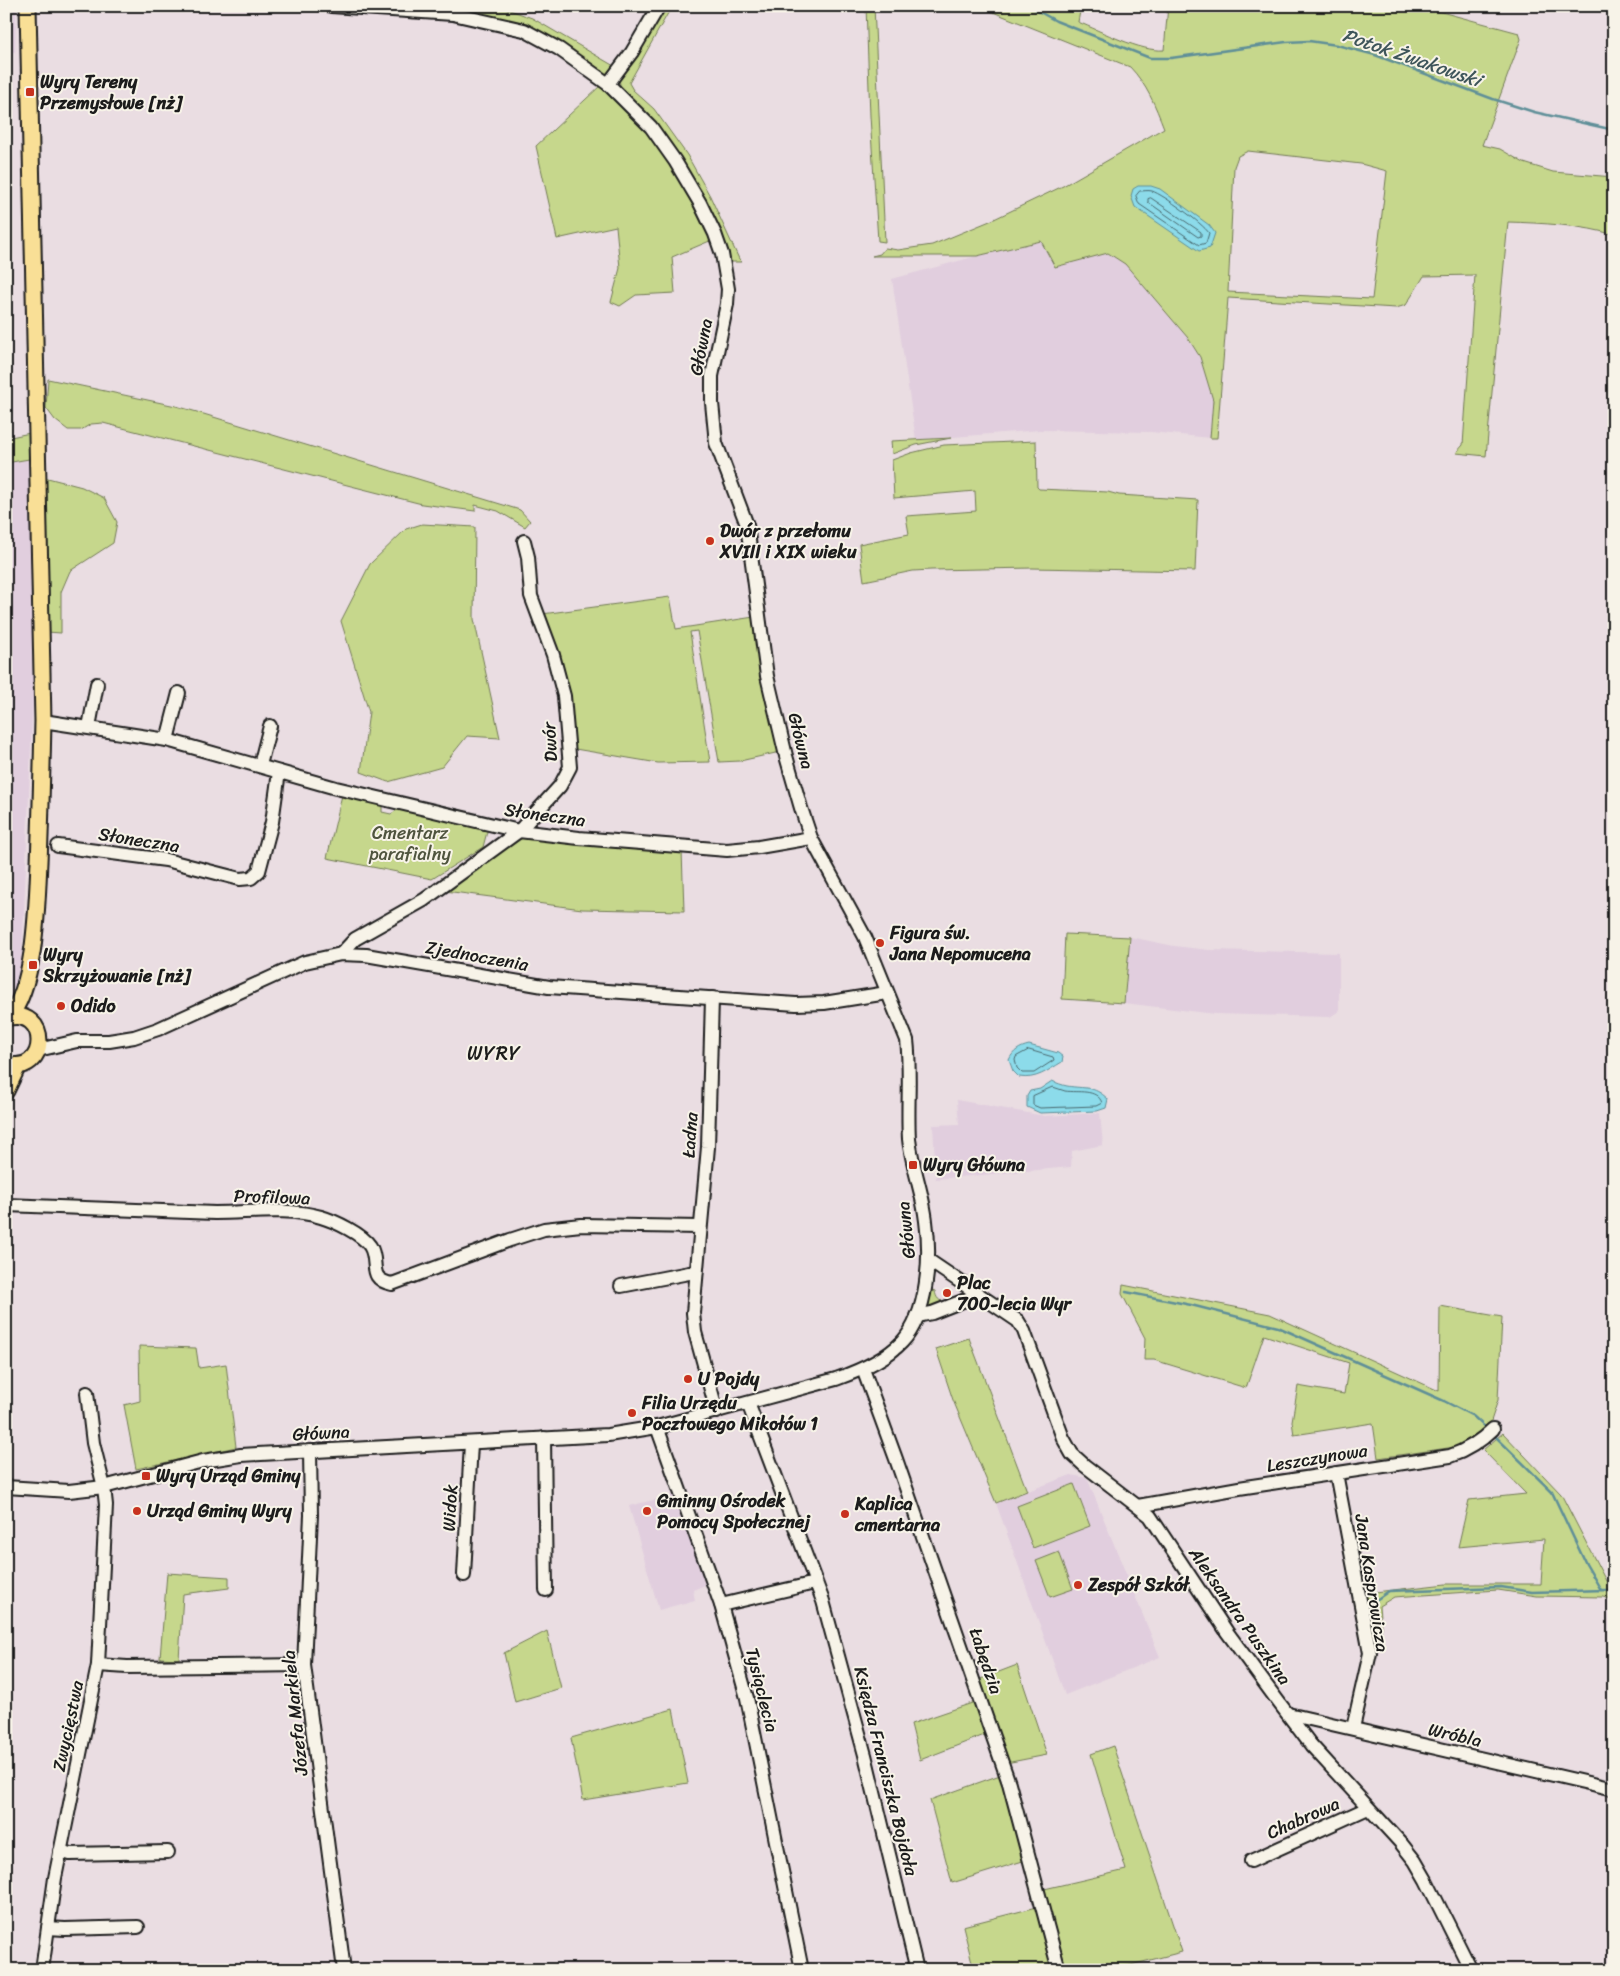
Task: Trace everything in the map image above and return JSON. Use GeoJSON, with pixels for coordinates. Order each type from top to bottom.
{"type":"FeatureCollection","features":[{"type":"Feature","properties":{"kind":"main road"},"geometry":{"type":"LineString","coordinates":[[8,1018],[15,1010],[25,984],[35,930],[41,819],[43,721],[28,6]]}},
{"type":"Feature","properties":{"kind":"main road"},"geometry":{"type":"LineString","coordinates":[[6,1091],[12,1065],[30,1061],[38,1050],[40,1040],[26,1008],[25,984]]}},
{"type":"Feature","properties":{"kind":"main road"},"geometry":{"type":"LineString","coordinates":[[8,1018],[20,1017],[34,1027]]}},
{"type":"Feature","properties":{"kind":"street","name":"Główna"},"geometry":{"type":"LineString","coordinates":[[6,1487],[69,1492],[104,1487],[203,1461],[242,1455],[608,1435],[657,1427],[836,1379],[863,1369],[902,1342],[917,1316],[925,1287],[928,1260],[926,1222],[909,1139],[907,1040],[865,938],[811,838],[801,808],[786,756],[768,676],[747,524],[716,444],[712,403],[712,376],[727,304],[728,289],[722,254],[715,234],[700,202],[651,127],[608,84],[560,49],[524,30],[452,14],[331,6]]}},
{"type":"Feature","properties":{"kind":"street"},"geometry":{"type":"LineString","coordinates":[[608,84],[632,52],[659,6]]}},
{"type":"Feature","properties":{"kind":"street","name":"Dwór"},"geometry":{"type":"LineString","coordinates":[[341,954],[355,939],[424,900],[519,831],[560,786],[570,767],[564,696],[553,656],[531,596],[528,557],[524,541]]}},
{"type":"Feature","properties":{"kind":"street"},"geometry":{"type":"LineString","coordinates":[[90,727],[97,684]]}},
{"type":"Feature","properties":{"kind":"street"},"geometry":{"type":"LineString","coordinates":[[167,740],[179,693]]}},
{"type":"Feature","properties":{"kind":"street","name":"Słoneczna"},"geometry":{"type":"LineString","coordinates":[[43,721],[167,740],[336,788],[519,831],[579,838],[727,850],[759,847],[811,838]]}},
{"type":"Feature","properties":{"kind":"street"},"geometry":{"type":"LineString","coordinates":[[260,766],[270,726]]}},
{"type":"Feature","properties":{"kind":"street","name":"Słoneczna"},"geometry":{"type":"LineString","coordinates":[[58,846],[166,860],[240,879],[251,878],[259,871],[272,822],[280,772]]}},
{"type":"Feature","properties":{"kind":"street","name":"Zjednoczenia"},"geometry":{"type":"LineString","coordinates":[[38,1050],[77,1041],[109,1041],[134,1037],[158,1029],[305,962],[341,954],[366,955],[549,987],[796,1004],[824,1003],[887,993]]}},
{"type":"Feature","properties":{"kind":"street","name":"Ładna"},"geometry":{"type":"LineString","coordinates":[[712,998],[708,1147],[695,1273],[693,1313],[695,1332],[717,1412]]}},
{"type":"Feature","properties":{"kind":"street","name":"Zjednoczenia"},"geometry":{"type":"LineString","coordinates":[[34,1027],[77,1041]]}},
{"type":"Feature","properties":{"kind":"street","name":"Profilowa"},"geometry":{"type":"LineString","coordinates":[[6,1205],[213,1213],[276,1211],[321,1217],[336,1222],[360,1237],[370,1246],[376,1277],[382,1282],[392,1284],[544,1229],[581,1225],[700,1227]]}},
{"type":"Feature","properties":{"kind":"street","name":"Aleksandra Puszkina"},"geometry":{"type":"LineString","coordinates":[[928,1260],[1018,1322],[1024,1331],[1063,1438],[1072,1454],[1150,1516],[1227,1632],[1311,1745],[1400,1842],[1426,1880],[1471,1970]]}},
{"type":"Feature","properties":{"kind":"street"},"geometry":{"type":"LineString","coordinates":[[621,1286],[695,1273]]}},
{"type":"Feature","properties":{"kind":"street"},"geometry":{"type":"LineString","coordinates":[[917,1316],[932,1313],[978,1295]]}},
{"type":"Feature","properties":{"kind":"street","name":"Łabędzia"},"geometry":{"type":"LineString","coordinates":[[863,1369],[1009,1783],[1059,1970]]}},
{"type":"Feature","properties":{"kind":"street"},"geometry":{"type":"LineString","coordinates":[[87,1392],[94,1451],[104,1487]]}},
{"type":"Feature","properties":{"kind":"street","name":"Księdza Franciszka Bojdoła"},"geometry":{"type":"LineString","coordinates":[[748,1403],[823,1601],[917,1970]]}},
{"type":"Feature","properties":{"kind":"street","name":"Tysiąclecia"},"geometry":{"type":"LineString","coordinates":[[657,1427],[721,1605],[748,1698],[802,1970]]}},
{"type":"Feature","properties":{"kind":"street","name":"Leszczynowa"},"geometry":{"type":"LineString","coordinates":[[1138,1506],[1450,1456],[1466,1451],[1482,1440],[1493,1429]]}},
{"type":"Feature","properties":{"kind":"street"},"geometry":{"type":"LineString","coordinates":[[544,1438],[546,1590]]}},
{"type":"Feature","properties":{"kind":"street","name":"Widok"},"geometry":{"type":"LineString","coordinates":[[464,1575],[471,1443]]}},
{"type":"Feature","properties":{"kind":"street","name":"Józefa Markiela"},"geometry":{"type":"LineString","coordinates":[[310,1451],[310,1515],[304,1665],[344,1970]]}},
{"type":"Feature","properties":{"kind":"street","name":"Jana Kasprowicza"},"geometry":{"type":"LineString","coordinates":[[1336,1473],[1370,1653],[1353,1728]]}},
{"type":"Feature","properties":{"kind":"street","name":"Zwycięstwa"},"geometry":{"type":"LineString","coordinates":[[42,1970],[54,1878],[98,1665],[106,1505],[104,1487]]}},
{"type":"Feature","properties":{"kind":"street"},"geometry":{"type":"LineString","coordinates":[[721,1605],[815,1583]]}},
{"type":"Feature","properties":{"kind":"street"},"geometry":{"type":"LineString","coordinates":[[98,1665],[127,1667],[304,1665]]}},
{"type":"Feature","properties":{"kind":"street","name":"Wróbla"},"geometry":{"type":"LineString","coordinates":[[1288,1714],[1614,1789]]}},
{"type":"Feature","properties":{"kind":"street","name":"Chabrowa"},"geometry":{"type":"LineString","coordinates":[[1251,1861],[1368,1808]]}},
{"type":"Feature","properties":{"kind":"street"},"geometry":{"type":"LineString","coordinates":[[60,1852],[70,1854],[168,1852]]}},
{"type":"Feature","properties":{"kind":"street"},"geometry":{"type":"LineString","coordinates":[[48,1928],[138,1927]]}},
{"type":"Feature","properties":{"kind":"shaded area"},"geometry":{"type":"Polygon","coordinates":[[[6,6],[16,6],[15,52],[6,53],[6,6]]]}},
{"type":"Feature","properties":{"kind":"shaded area"},"geometry":{"type":"Polygon","coordinates":[[[1042,241],[1055,267],[1108,253],[1125,263],[1188,338],[1200,357],[1213,400],[1210,438],[1151,432],[1040,430],[916,440],[892,279],[1042,241]]]}},
{"type":"Feature","properties":{"kind":"shaded area"},"geometry":{"type":"Polygon","coordinates":[[[29,459],[34,521],[34,674],[23,936],[17,1020],[6,1025],[6,463],[29,459]]]}},
{"type":"Feature","properties":{"kind":"shaded area"},"geometry":{"type":"Polygon","coordinates":[[[1130,937],[1174,946],[1209,950],[1339,953],[1339,1011],[1330,1017],[1215,1014],[1124,1003],[1130,937]]]}},
{"type":"Feature","properties":{"kind":"shaded area"},"geometry":{"type":"Polygon","coordinates":[[[957,1100],[1045,1116],[1100,1113],[1103,1145],[1072,1151],[1071,1167],[936,1179],[933,1125],[959,1124],[957,1100]]]}},
{"type":"Feature","properties":{"kind":"shaded area","name":"Zespół Szkół"},"geometry":{"type":"Polygon","coordinates":[[[1071,1475],[1087,1478],[1160,1657],[1065,1695],[996,1503],[1071,1475]]]}},
{"type":"Feature","properties":{"kind":"shaded area"},"geometry":{"type":"Polygon","coordinates":[[[674,1495],[705,1585],[693,1590],[695,1600],[659,1610],[629,1506],[674,1495]]]}},
{"type":"Feature","properties":{"kind":"green space"},"geometry":{"type":"Polygon","coordinates":[[[418,6],[499,6],[532,18],[614,66],[606,75],[525,26],[418,6]]]}},
{"type":"Feature","properties":{"kind":"green space"},"geometry":{"type":"Polygon","coordinates":[[[661,6],[672,6],[629,83],[633,90],[654,109],[687,155],[710,196],[742,262],[731,262],[715,223],[620,85],[619,78],[661,6]]]}},
{"type":"Feature","properties":{"kind":"green space"},"geometry":{"type":"Polygon","coordinates":[[[866,6],[874,6],[885,242],[878,241],[870,116],[866,6]]]}},
{"type":"Feature","properties":{"kind":"green space"},"geometry":{"type":"Polygon","coordinates":[[[978,6],[1081,6],[1078,22],[1144,48],[1155,50],[1164,50],[1168,6],[1419,6],[1519,33],[1521,39],[1482,145],[1500,149],[1524,163],[1553,172],[1614,177],[1614,235],[1576,227],[1508,222],[1486,456],[1456,453],[1463,445],[1475,275],[1424,276],[1406,305],[1396,308],[1228,298],[1217,438],[1210,438],[1213,400],[1200,357],[1188,338],[1125,264],[1108,253],[1055,267],[1041,241],[977,256],[872,256],[880,254],[885,248],[898,250],[932,245],[990,221],[1063,186],[1164,128],[1146,88],[1130,67],[978,6]],[[1248,151],[1238,156],[1234,167],[1228,292],[1372,299],[1387,171],[1361,164],[1248,151]]]}},
{"type":"Feature","properties":{"kind":"green space"},"geometry":{"type":"Polygon","coordinates":[[[601,85],[645,127],[666,157],[712,240],[672,257],[675,293],[636,295],[620,306],[611,302],[620,268],[616,226],[557,239],[536,146],[601,85]]]}},
{"type":"Feature","properties":{"kind":"green space"},"geometry":{"type":"Polygon","coordinates":[[[48,379],[197,412],[520,510],[530,521],[525,527],[498,511],[475,505],[475,511],[422,504],[103,423],[91,424],[81,430],[68,430],[55,420],[46,408],[48,379]]]}},
{"type":"Feature","properties":{"kind":"green space"},"geometry":{"type":"Polygon","coordinates":[[[30,433],[29,459],[6,463],[6,438],[30,433]]]}},
{"type":"Feature","properties":{"kind":"green space"},"geometry":{"type":"Polygon","coordinates":[[[951,438],[916,445],[892,454],[891,441],[951,438]]]}},
{"type":"Feature","properties":{"kind":"green space"},"geometry":{"type":"Polygon","coordinates":[[[1036,441],[1037,487],[1039,489],[1108,492],[1119,495],[1198,500],[1195,571],[1032,568],[931,570],[913,571],[864,581],[859,544],[909,534],[906,516],[976,511],[975,491],[894,498],[892,460],[944,445],[1036,441]]]}},
{"type":"Feature","properties":{"kind":"green space"},"geometry":{"type":"Polygon","coordinates":[[[44,477],[82,487],[104,498],[117,522],[113,543],[70,571],[61,592],[61,633],[47,632],[44,477]]]}},
{"type":"Feature","properties":{"kind":"green space"},"geometry":{"type":"Polygon","coordinates":[[[422,524],[475,527],[474,619],[500,738],[467,736],[442,767],[388,782],[361,772],[369,712],[341,621],[370,564],[406,529],[422,524]]]}},
{"type":"Feature","properties":{"kind":"green space"},"geometry":{"type":"Polygon","coordinates":[[[670,597],[676,629],[754,617],[780,752],[740,761],[719,762],[697,631],[690,632],[710,762],[658,763],[575,749],[567,687],[542,614],[670,597]]]}},
{"type":"Feature","properties":{"kind":"green space","name":"Cmentarz parafialny"},"geometry":{"type":"Polygon","coordinates":[[[342,795],[382,804],[382,812],[391,814],[400,808],[488,828],[483,847],[432,879],[327,858],[342,795]]]}},
{"type":"Feature","properties":{"kind":"green space"},"geometry":{"type":"Polygon","coordinates":[[[521,834],[682,850],[684,911],[582,909],[445,891],[521,834]]]}},
{"type":"Feature","properties":{"kind":"green space"},"geometry":{"type":"Polygon","coordinates":[[[1065,934],[1130,937],[1124,1003],[1062,999],[1065,934]]]}},
{"type":"Feature","properties":{"kind":"green space"},"geometry":{"type":"Polygon","coordinates":[[[1123,1285],[1270,1314],[1439,1391],[1440,1306],[1502,1317],[1498,1400],[1490,1424],[1483,1433],[1462,1446],[1378,1458],[1373,1423],[1294,1435],[1292,1421],[1298,1386],[1344,1394],[1349,1363],[1264,1335],[1246,1388],[1154,1360],[1144,1360],[1145,1338],[1122,1294],[1123,1285]]]}},
{"type":"Feature","properties":{"kind":"green space"},"geometry":{"type":"Polygon","coordinates":[[[932,1290],[935,1291],[938,1299],[946,1301],[931,1308],[928,1307],[932,1290]]]}},
{"type":"Feature","properties":{"kind":"green space"},"geometry":{"type":"Polygon","coordinates":[[[969,1338],[1027,1491],[996,1503],[953,1400],[936,1349],[969,1338]]]}},
{"type":"Feature","properties":{"kind":"green space"},"geometry":{"type":"Polygon","coordinates":[[[139,1346],[196,1348],[199,1368],[226,1364],[236,1447],[136,1469],[124,1405],[140,1401],[139,1346]]]}},
{"type":"Feature","properties":{"kind":"green space"},"geometry":{"type":"Polygon","coordinates":[[[1503,1433],[1561,1494],[1606,1581],[1614,1586],[1614,1601],[1603,1597],[1537,1596],[1498,1590],[1394,1597],[1379,1606],[1383,1647],[1376,1646],[1366,1593],[1446,1584],[1541,1584],[1544,1539],[1458,1547],[1469,1500],[1526,1494],[1483,1450],[1503,1433]]]}},
{"type":"Feature","properties":{"kind":"green space"},"geometry":{"type":"Polygon","coordinates":[[[1074,1484],[1090,1526],[1033,1548],[1017,1506],[1074,1484]]]}},
{"type":"Feature","properties":{"kind":"green space"},"geometry":{"type":"Polygon","coordinates":[[[1059,1552],[1073,1589],[1050,1597],[1036,1561],[1059,1552]]]}},
{"type":"Feature","properties":{"kind":"green space"},"geometry":{"type":"Polygon","coordinates":[[[167,1573],[229,1577],[229,1588],[183,1594],[179,1659],[160,1658],[167,1573]]]}},
{"type":"Feature","properties":{"kind":"green space"},"geometry":{"type":"Polygon","coordinates":[[[547,1631],[561,1688],[515,1702],[504,1653],[547,1631]]]}},
{"type":"Feature","properties":{"kind":"green space"},"geometry":{"type":"Polygon","coordinates":[[[1017,1665],[1047,1755],[1006,1763],[987,1734],[920,1760],[911,1724],[978,1701],[978,1680],[1017,1665]]]}},
{"type":"Feature","properties":{"kind":"green space"},"geometry":{"type":"Polygon","coordinates":[[[673,1709],[688,1783],[583,1800],[571,1738],[673,1709]]]}},
{"type":"Feature","properties":{"kind":"green space"},"geometry":{"type":"Polygon","coordinates":[[[1113,1746],[1182,1952],[1111,1970],[974,1970],[963,1926],[1037,1907],[1040,1890],[1126,1870],[1091,1754],[1113,1746]]]}},
{"type":"Feature","properties":{"kind":"green space"},"geometry":{"type":"Polygon","coordinates":[[[1000,1775],[1026,1860],[952,1883],[930,1800],[1000,1775]]]}},
{"type":"Feature","properties":{"kind":"water"},"geometry":{"type":"Polygon","coordinates":[[[1138,186],[1151,186],[1160,189],[1209,225],[1215,233],[1210,248],[1199,251],[1135,207],[1131,196],[1133,189],[1138,186]]]}},
{"type":"Feature","properties":{"kind":"water"},"geometry":{"type":"Polygon","coordinates":[[[1029,1045],[1058,1053],[1063,1057],[1062,1062],[1036,1076],[1019,1077],[1013,1071],[1009,1060],[1017,1050],[1029,1045]]]}},
{"type":"Feature","properties":{"kind":"water"},"geometry":{"type":"Polygon","coordinates":[[[1052,1081],[1065,1086],[1089,1088],[1098,1091],[1108,1099],[1106,1108],[1097,1111],[1040,1113],[1027,1107],[1027,1096],[1030,1091],[1040,1089],[1052,1081]]]}},
{"type":"Feature","properties":{"kind":"waterway","name":"Potok Żwakowski"},"geometry":{"type":"LineString","coordinates":[[1029,6],[1056,21],[1150,58],[1171,58],[1286,42],[1309,41],[1337,45],[1375,55],[1493,99],[1534,112],[1614,130]]}},
{"type":"Feature","properties":{"kind":"waterway"},"geometry":{"type":"LineString","coordinates":[[1126,1292],[1191,1305],[1278,1327],[1444,1401],[1473,1416],[1487,1429]]}},
{"type":"Feature","properties":{"kind":"waterway"},"geometry":{"type":"LineString","coordinates":[[1496,1437],[1552,1492],[1586,1564],[1601,1590]]}},
{"type":"Feature","properties":{"kind":"waterway"},"geometry":{"type":"LineString","coordinates":[[1376,1600],[1389,1591],[1501,1587],[1532,1592],[1606,1590],[1614,1594]]}},
{"type":"Feature","properties":{"kind":"place","name":"Wyry Tereny Przemysłowe [nż]"},"geometry":{"type":"Point","coordinates":[30,92]}},
{"type":"Feature","properties":{"kind":"place","name":"Dwór z przełomu XVIII i XIX wieku"},"geometry":{"type":"Point","coordinates":[710,541]}},
{"type":"Feature","properties":{"kind":"place","name":"Figura św. Jana Nepomucena"},"geometry":{"type":"Point","coordinates":[880,943]}},
{"type":"Feature","properties":{"kind":"place","name":"Wyry Skrzyżowanie [nż]"},"geometry":{"type":"Point","coordinates":[33,965]}},
{"type":"Feature","properties":{"kind":"place","name":"Odido"},"geometry":{"type":"Point","coordinates":[61,1006]}},
{"type":"Feature","properties":{"kind":"place","name":"Wyry Główna"},"geometry":{"type":"Point","coordinates":[913,1165]}},
{"type":"Feature","properties":{"kind":"place","name":"Plac 700-lecia Wyr"},"geometry":{"type":"Point","coordinates":[947,1293]}},
{"type":"Feature","properties":{"kind":"place","name":"U Pojdy"},"geometry":{"type":"Point","coordinates":[688,1379]}},
{"type":"Feature","properties":{"kind":"place","name":"Filia Urzędu Pocztowego Mikołów 1"},"geometry":{"type":"Point","coordinates":[632,1413]}},
{"type":"Feature","properties":{"kind":"place","name":"Wyry Urząd Gminy"},"geometry":{"type":"Point","coordinates":[146,1476]}},
{"type":"Feature","properties":{"kind":"place","name":"Urząd Gminy Wyry"},"geometry":{"type":"Point","coordinates":[137,1511]}},
{"type":"Feature","properties":{"kind":"place","name":"Gminny Ośrodek Pomocy Społecznej"},"geometry":{"type":"Point","coordinates":[647,1511]}},
{"type":"Feature","properties":{"kind":"place","name":"Kaplica cmentarna"},"geometry":{"type":"Point","coordinates":[845,1514]}},
{"type":"Feature","properties":{"kind":"place","name":"Zespół Szkół"},"geometry":{"type":"Point","coordinates":[1078,1585]}},
{"type":"Feature","properties":{"kind":"district","name":"WYRY"},"geometry":{"type":"Point","coordinates":[494,1053]}}]}
